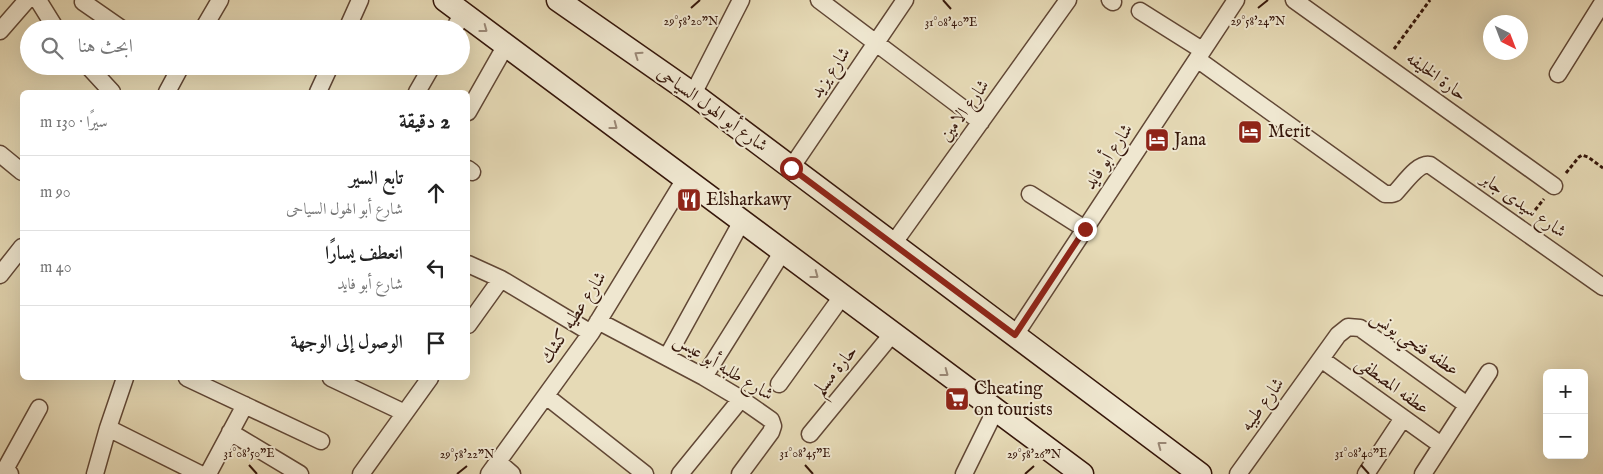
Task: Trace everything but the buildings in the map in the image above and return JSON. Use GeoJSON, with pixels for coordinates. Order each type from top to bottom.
{"type":"FeatureCollection","features":[{"type":"Feature","properties":{"kind":"main road","name":"شارع أبو الهول السياحى"},"geometry":{"type":"LineString","coordinates":[[571,3],[1015,335],[1196,473]]}},
{"type":"Feature","properties":{"kind":"main road"},"geometry":{"type":"LineString","coordinates":[[470,24],[506,45],[1082,474]]}},
{"type":"Feature","properties":{"kind":"street"},"geometry":{"type":"LineString","coordinates":[[0,30],[27,0]]}},
{"type":"Feature","properties":{"kind":"street"},"geometry":{"type":"LineString","coordinates":[[38,0],[50,20]]}},
{"type":"Feature","properties":{"kind":"street"},"geometry":{"type":"LineString","coordinates":[[208,20],[220,0]]}},
{"type":"Feature","properties":{"kind":"street"},"geometry":{"type":"LineString","coordinates":[[351,20],[360,0]]}},
{"type":"Feature","properties":{"kind":"street"},"geometry":{"type":"LineString","coordinates":[[693,94],[741,0]]}},
{"type":"Feature","properties":{"kind":"street"},"geometry":{"type":"LineString","coordinates":[[819,0],[981,122]]}},
{"type":"Feature","properties":{"kind":"street","name":"شارع يزيد"},"geometry":{"type":"LineString","coordinates":[[791,168],[905,0]]}},
{"type":"Feature","properties":{"kind":"street","name":"شارع الامين"},"geometry":{"type":"LineString","coordinates":[[893,244],[1068,0]]}},
{"type":"Feature","properties":{"kind":"street","name":"شارع أبو فايد"},"geometry":{"type":"LineString","coordinates":[[1015,335],[1236,0]]}},
{"type":"Feature","properties":{"kind":"street","name":"حارة الخليفه"},"geometry":{"type":"LineString","coordinates":[[1294,0],[1554,186]]}},
{"type":"Feature","properties":{"kind":"street"},"geometry":{"type":"LineString","coordinates":[[82,2],[109,20]]}},
{"type":"Feature","properties":{"kind":"street"},"geometry":{"type":"LineString","coordinates":[[1558,74],[1603,2]]}},
{"type":"Feature","properties":{"kind":"street"},"geometry":{"type":"LineString","coordinates":[[1140,11],[1200,55]]}},
{"type":"Feature","properties":{"kind":"street"},"geometry":{"type":"LineString","coordinates":[[470,108],[506,45]]}},
{"type":"Feature","properties":{"kind":"street","name":"شارع سيدى جابر"},"geometry":{"type":"LineString","coordinates":[[1200,55],[1385,194],[1395,192],[1418,168],[1423,165],[1430,166],[1603,287]]}},
{"type":"Feature","properties":{"kind":"street"},"geometry":{"type":"LineString","coordinates":[[96,75],[110,90]]}},
{"type":"Feature","properties":{"kind":"street"},"geometry":{"type":"LineString","coordinates":[[168,90],[176,75]]}},
{"type":"Feature","properties":{"kind":"street"},"geometry":{"type":"LineString","coordinates":[[319,90],[326,75]]}},
{"type":"Feature","properties":{"kind":"street"},"geometry":{"type":"LineString","coordinates":[[418,90],[427,75]]}},
{"type":"Feature","properties":{"kind":"street"},"geometry":{"type":"LineString","coordinates":[[0,154],[20,170]]}},
{"type":"Feature","properties":{"kind":"street","name":"شارع عطيه كشك"},"geometry":{"type":"LineString","coordinates":[[493,468],[595,327],[685,179]]}},
{"type":"Feature","properties":{"kind":"street"},"geometry":{"type":"LineString","coordinates":[[1030,194],[1085,229]]}},
{"type":"Feature","properties":{"kind":"street"},"geometry":{"type":"LineString","coordinates":[[667,357],[742,221]]}},
{"type":"Feature","properties":{"kind":"street"},"geometry":{"type":"LineString","coordinates":[[0,275],[20,251]]}},
{"type":"Feature","properties":{"kind":"street"},"geometry":{"type":"LineString","coordinates":[[704,377],[784,251]]}},
{"type":"Feature","properties":{"kind":"street","name":"شارع طلبه أبو عيس"},"geometry":{"type":"LineString","coordinates":[[470,265],[595,327],[667,357],[741,399],[771,420],[771,432],[740,474]]}},
{"type":"Feature","properties":{"kind":"street"},"geometry":{"type":"LineString","coordinates":[[470,322],[500,279]]}},
{"type":"Feature","properties":{"kind":"street"},"geometry":{"type":"LineString","coordinates":[[779,384],[843,295]]}},
{"type":"Feature","properties":{"kind":"street","name":"عطفه فتحي يونس"},"geometry":{"type":"LineString","coordinates":[[1321,359],[1342,330],[1360,328],[1467,405]]}},
{"type":"Feature","properties":{"kind":"street","name":"حارة مسلم"},"geometry":{"type":"LineString","coordinates":[[810,434],[893,333]]}},
{"type":"Feature","properties":{"kind":"street","name":"عطفه المصطفى"},"geometry":{"type":"LineString","coordinates":[[1321,359],[1441,445]]}},
{"type":"Feature","properties":{"kind":"street","name":"شارع طيبه"},"geometry":{"type":"LineString","coordinates":[[1238,474],[1321,359]]}},
{"type":"Feature","properties":{"kind":"street"},"geometry":{"type":"LineString","coordinates":[[1423,474],[1489,372]]}},
{"type":"Feature","properties":{"kind":"street"},"geometry":{"type":"LineString","coordinates":[[95,474],[124,380]]}},
{"type":"Feature","properties":{"kind":"street"},"geometry":{"type":"LineString","coordinates":[[191,380],[321,441]]}},
{"type":"Feature","properties":{"kind":"street"},"geometry":{"type":"LineString","coordinates":[[335,380],[405,413]]}},
{"type":"Feature","properties":{"kind":"street"},"geometry":{"type":"LineString","coordinates":[[361,474],[429,380]]}},
{"type":"Feature","properties":{"kind":"street"},"geometry":{"type":"LineString","coordinates":[[546,396],[646,474]]}},
{"type":"Feature","properties":{"kind":"street"},"geometry":{"type":"LineString","coordinates":[[680,474],[741,399]]}},
{"type":"Feature","properties":{"kind":"street"},"geometry":{"type":"LineString","coordinates":[[208,474],[245,405]]}},
{"type":"Feature","properties":{"kind":"street"},"geometry":{"type":"LineString","coordinates":[[10,474],[7,466],[39,408]]}},
{"type":"Feature","properties":{"kind":"street"},"geometry":{"type":"LineString","coordinates":[[964,474],[995,410]]}},
{"type":"Feature","properties":{"kind":"street"},"geometry":{"type":"LineString","coordinates":[[1366,474],[1403,418]]}},
{"type":"Feature","properties":{"kind":"street"},"geometry":{"type":"LineString","coordinates":[[108,428],[200,474]]}},
{"type":"Feature","properties":{"kind":"street"},"geometry":{"type":"LineString","coordinates":[[230,432],[300,474]]}},
{"type":"Feature","properties":{"kind":"street"},"geometry":{"type":"LineString","coordinates":[[493,468],[512,474]]}},
{"type":"Feature","properties":{"kind":"path"},"geometry":{"type":"LineString","coordinates":[[1383,63],[1430,0]]}},
{"type":"Feature","properties":{"kind":"place","name":"Merit"},"geometry":{"type":"Point","coordinates":[1250,132]}},
{"type":"Feature","properties":{"kind":"place","name":"Jana"},"geometry":{"type":"Point","coordinates":[1157,140]}},
{"type":"Feature","properties":{"kind":"place","name":"Elsharkawy"},"geometry":{"type":"Point","coordinates":[689,200]}},
{"type":"Feature","properties":{"kind":"place","name":"Cheating on tourists"},"geometry":{"type":"Point","coordinates":[957,399]}},
{"type":"Feature","properties":{"kind":"route"},"geometry":{"type":"LineString","coordinates":[[791,168],[1015,335],[1085,229]]}}]}
